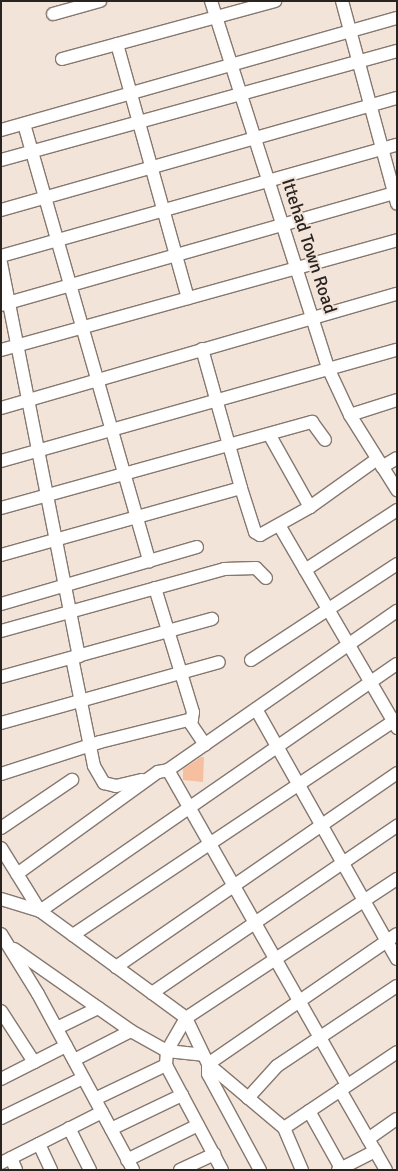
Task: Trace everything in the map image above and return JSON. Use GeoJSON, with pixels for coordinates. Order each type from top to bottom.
{"type":"FeatureCollection","features":[{"type":"Feature","properties":{"kind":"street"},"geometry":{"type":"LineString","coordinates":[[53,14],[100,1]]}},
{"type":"Feature","properties":{"kind":"street","name":"Ittehad Town Road"},"geometry":{"type":"LineString","coordinates":[[211,1],[314,317],[329,370],[350,416],[397,490]]}},
{"type":"Feature","properties":{"kind":"street"},"geometry":{"type":"LineString","coordinates":[[62,60],[275,1]]}},
{"type":"Feature","properties":{"kind":"street"},"geometry":{"type":"LineString","coordinates":[[5,304],[283,224],[396,197],[342,1]]}},
{"type":"Feature","properties":{"kind":"street"},"geometry":{"type":"LineString","coordinates":[[1,130],[233,66],[397,18]]}},
{"type":"Feature","properties":{"kind":"street"},"geometry":{"type":"LineString","coordinates":[[118,44],[130,94],[188,298]]}},
{"type":"Feature","properties":{"kind":"street"},"geometry":{"type":"LineString","coordinates":[[1,160],[397,50]]}},
{"type":"Feature","properties":{"kind":"street"},"geometry":{"type":"LineString","coordinates":[[1,210],[397,98]]}},
{"type":"Feature","properties":{"kind":"street"},"geometry":{"type":"LineString","coordinates":[[24,124],[94,380],[149,561]]}},
{"type":"Feature","properties":{"kind":"street"},"geometry":{"type":"LineString","coordinates":[[1,256],[397,145]]}},
{"type":"Feature","properties":{"kind":"street"},"geometry":{"type":"LineString","coordinates":[[1,350],[397,240]]}},
{"type":"Feature","properties":{"kind":"street"},"geometry":{"type":"LineString","coordinates":[[1,263],[5,304],[17,346],[70,612],[80,701],[94,766],[104,783],[116,786],[148,779]]}},
{"type":"Feature","properties":{"kind":"street"},"geometry":{"type":"LineString","coordinates":[[1,408],[397,294]]}},
{"type":"Feature","properties":{"kind":"street"},"geometry":{"type":"LineString","coordinates":[[202,349],[241,488],[255,532],[260,535],[310,508],[379,463],[397,458]]}},
{"type":"Feature","properties":{"kind":"street"},"geometry":{"type":"LineString","coordinates":[[1,461],[397,350]]}},
{"type":"Feature","properties":{"kind":"street"},"geometry":{"type":"LineString","coordinates":[[350,416],[397,400]]}},
{"type":"Feature","properties":{"kind":"street"},"geometry":{"type":"LineString","coordinates":[[1,508],[312,422],[325,440]]}},
{"type":"Feature","properties":{"kind":"street"},"geometry":{"type":"LineString","coordinates":[[269,434],[310,508]]}},
{"type":"Feature","properties":{"kind":"street"},"geometry":{"type":"LineString","coordinates":[[1,554],[241,488]]}},
{"type":"Feature","properties":{"kind":"street"},"geometry":{"type":"LineString","coordinates":[[305,570],[397,510]]}},
{"type":"Feature","properties":{"kind":"street"},"geometry":{"type":"LineString","coordinates":[[72,935],[298,784],[395,723],[279,525]]}},
{"type":"Feature","properties":{"kind":"street"},"geometry":{"type":"LineString","coordinates":[[1,604],[197,548]]}},
{"type":"Feature","properties":{"kind":"street"},"geometry":{"type":"LineString","coordinates":[[251,660],[327,608],[397,564]]}},
{"type":"Feature","properties":{"kind":"street"},"geometry":{"type":"LineString","coordinates":[[1,632],[224,569],[256,568],[266,578]]}},
{"type":"Feature","properties":{"kind":"street"},"geometry":{"type":"LineString","coordinates":[[155,588],[181,672],[192,720],[205,745]]}},
{"type":"Feature","properties":{"kind":"street"},"geometry":{"type":"LineString","coordinates":[[17,874],[148,779],[168,770],[397,611]]}},
{"type":"Feature","properties":{"kind":"street"},"geometry":{"type":"LineString","coordinates":[[1,677],[212,619]]}},
{"type":"Feature","properties":{"kind":"street"},"geometry":{"type":"LineString","coordinates":[[1,723],[219,662]]}},
{"type":"Feature","properties":{"kind":"street"},"geometry":{"type":"LineString","coordinates":[[40,911],[397,664]]}},
{"type":"Feature","properties":{"kind":"street"},"geometry":{"type":"LineString","coordinates":[[256,709],[364,900],[392,938],[397,959]]}},
{"type":"Feature","properties":{"kind":"street"},"geometry":{"type":"LineString","coordinates":[[1,774],[91,745],[192,720]]}},
{"type":"Feature","properties":{"kind":"street"},"geometry":{"type":"LineString","coordinates":[[168,770],[320,1038],[368,1138],[386,1170]]}},
{"type":"Feature","properties":{"kind":"street"},"geometry":{"type":"LineString","coordinates":[[116,967],[397,773]]}},
{"type":"Feature","properties":{"kind":"street"},"geometry":{"type":"LineString","coordinates":[[1,828],[72,780]]}},
{"type":"Feature","properties":{"kind":"street"},"geometry":{"type":"LineString","coordinates":[[152,993],[397,826]]}},
{"type":"Feature","properties":{"kind":"street"},"geometry":{"type":"LineString","coordinates":[[1,848],[40,911]]}},
{"type":"Feature","properties":{"kind":"street"},"geometry":{"type":"LineString","coordinates":[[222,1170],[166,1065],[167,1052],[186,1018],[397,879]]}},
{"type":"Feature","properties":{"kind":"street"},"geometry":{"type":"LineString","coordinates":[[1,899],[40,911],[186,1018],[206,1060],[208,1074],[260,1170]]}},
{"type":"Feature","properties":{"kind":"street"},"geometry":{"type":"LineString","coordinates":[[206,1060],[299,1001],[392,938]]}},
{"type":"Feature","properties":{"kind":"street"},"geometry":{"type":"LineString","coordinates":[[4,941],[131,1031],[167,1052],[206,1060],[284,1128],[302,1170]]}},
{"type":"Feature","properties":{"kind":"street"},"geometry":{"type":"LineString","coordinates":[[4,941],[56,1028],[130,1165],[198,1125]]}},
{"type":"Feature","properties":{"kind":"street"},"geometry":{"type":"LineString","coordinates":[[248,1098],[277,1066],[397,986]]}},
{"type":"Feature","properties":{"kind":"street"},"geometry":{"type":"LineString","coordinates":[[56,1028],[98,1008]]}},
{"type":"Feature","properties":{"kind":"street"},"geometry":{"type":"LineString","coordinates":[[3,1018],[34,1062]]}},
{"type":"Feature","properties":{"kind":"street"},"geometry":{"type":"LineString","coordinates":[[74,1060],[131,1031]]}},
{"type":"Feature","properties":{"kind":"street"},"geometry":{"type":"LineString","coordinates":[[2,1077],[66,1046]]}},
{"type":"Feature","properties":{"kind":"street"},"geometry":{"type":"LineString","coordinates":[[284,1128],[397,1052]]}},
{"type":"Feature","properties":{"kind":"street"},"geometry":{"type":"LineString","coordinates":[[95,1099],[166,1065]]}},
{"type":"Feature","properties":{"kind":"street"},"geometry":{"type":"LineString","coordinates":[[1,1118],[83,1078]]}},
{"type":"Feature","properties":{"kind":"street"},"geometry":{"type":"LineString","coordinates":[[111,1129],[182,1095]]}},
{"type":"Feature","properties":{"kind":"street"},"geometry":{"type":"LineString","coordinates":[[309,1111],[340,1169],[375,1151]]}},
{"type":"Feature","properties":{"kind":"street"},"geometry":{"type":"LineString","coordinates":[[10,1164],[39,1144],[102,1112]]}},
{"type":"Feature","properties":{"kind":"street"},"geometry":{"type":"LineString","coordinates":[[368,1138],[397,1119]]}},
{"type":"Feature","properties":{"kind":"street"},"geometry":{"type":"LineString","coordinates":[[69,1128],[90,1170]]}},
{"type":"Feature","properties":{"kind":"street"},"geometry":{"type":"LineString","coordinates":[[39,1144],[51,1170]]}},
{"type":"Feature","properties":{"kind":"street"},"geometry":{"type":"LineString","coordinates":[[180,1170],[214,1154]]}},
{"type":"Feature","properties":{"kind":"building"},"geometry":{"type":"Polygon","coordinates":[[[204,757],[203,782],[183,780],[183,769],[204,757]]]}}]}
